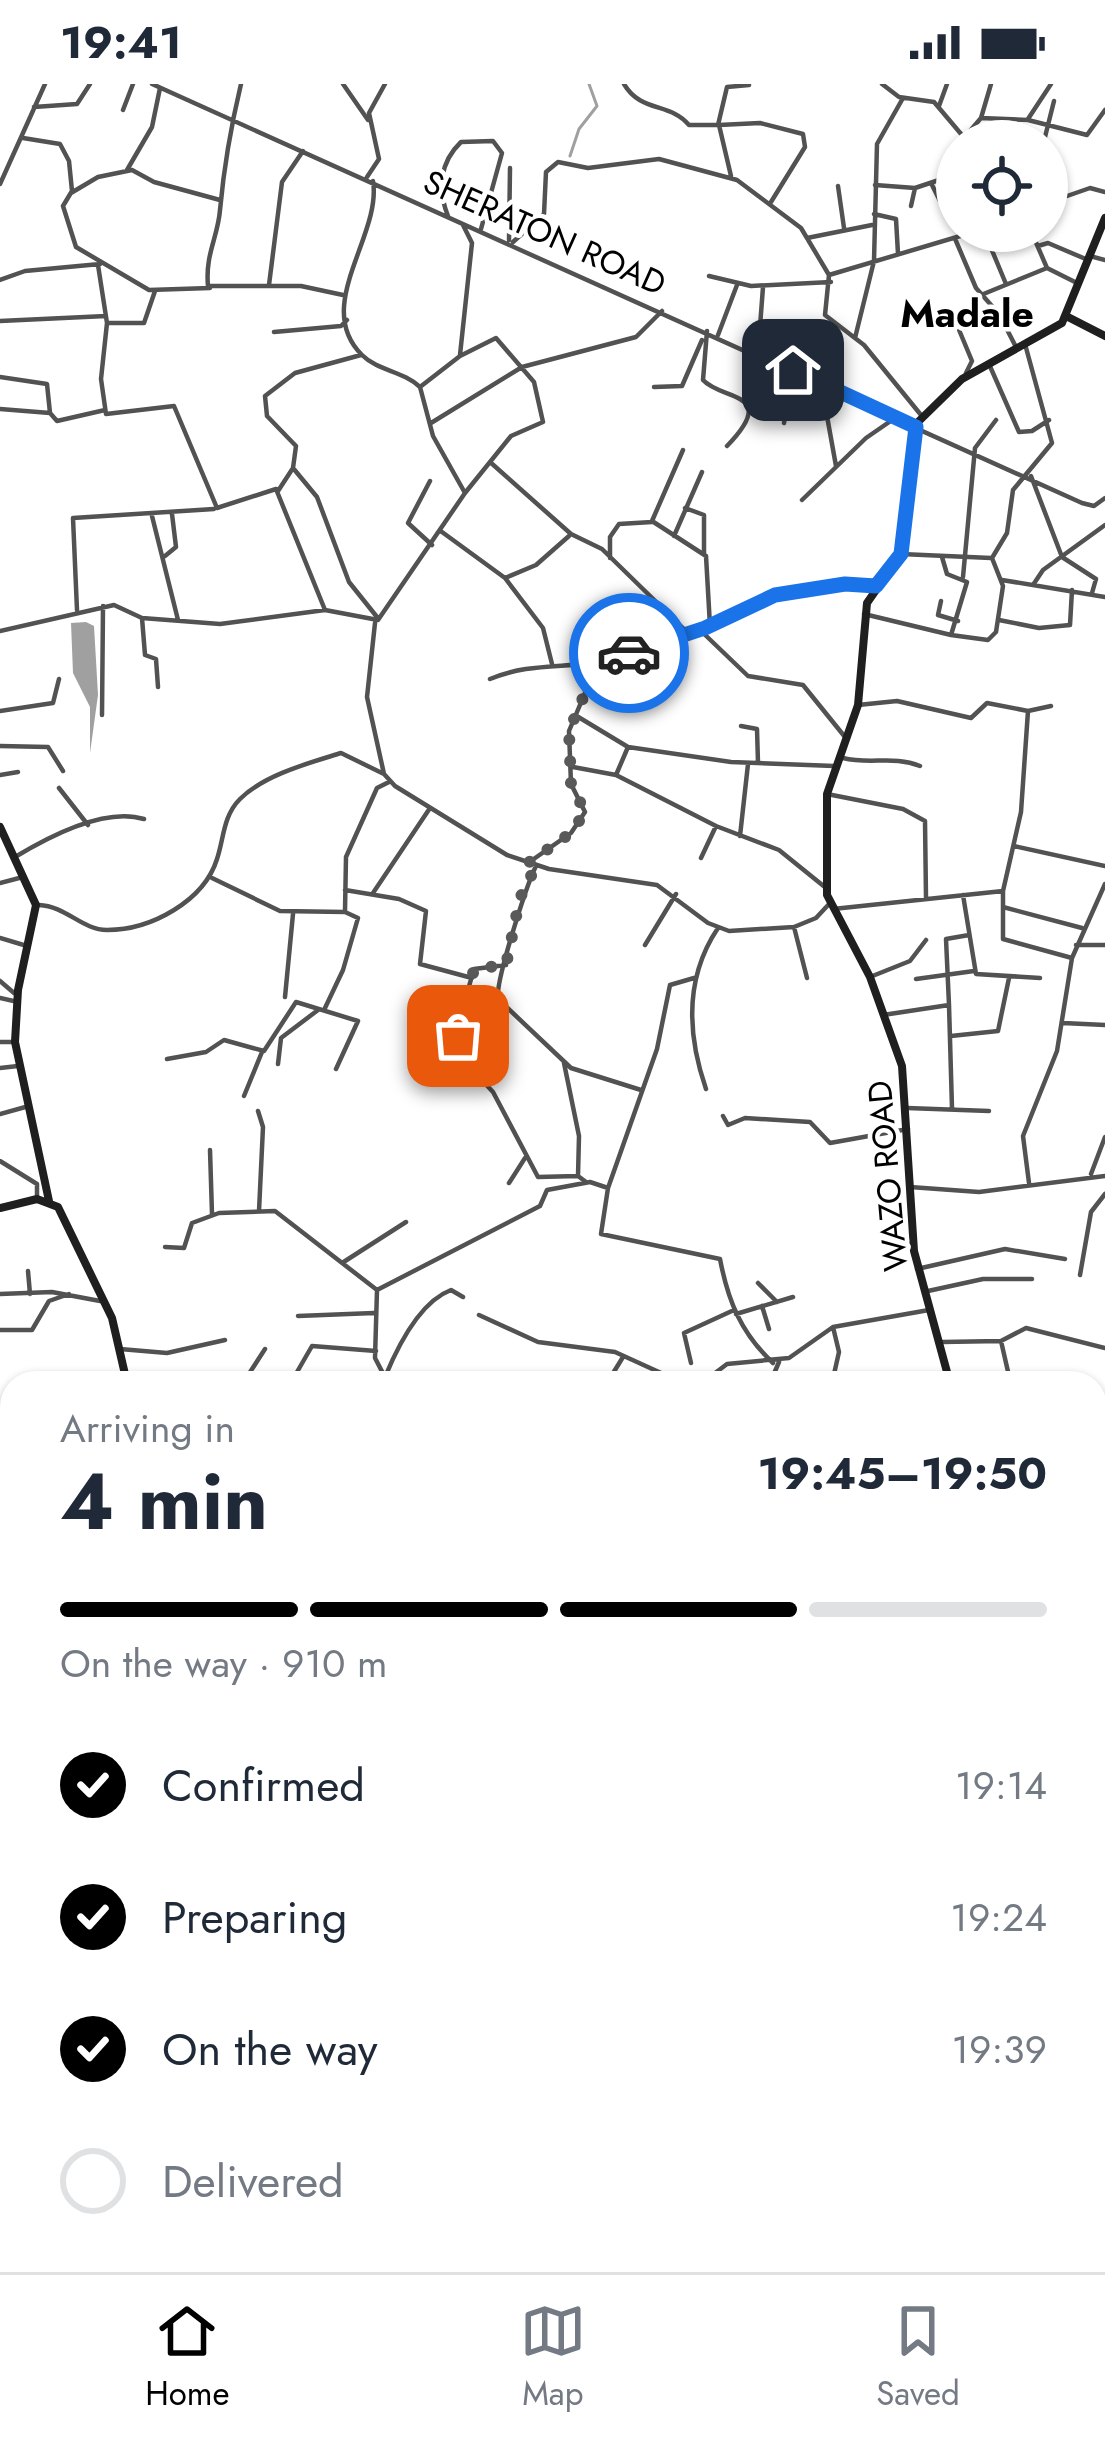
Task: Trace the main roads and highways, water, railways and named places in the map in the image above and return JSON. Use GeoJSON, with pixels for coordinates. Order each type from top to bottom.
{"type":"FeatureCollection","features":[{"type":"Feature","properties":{"kind":"main road"},"geometry":{"type":"LineString","coordinates":[[1105,218],[1066,316],[1105,336]]}},
{"type":"Feature","properties":{"kind":"main road","name":"WAZO ROAD"},"geometry":{"type":"LineString","coordinates":[[948,1371],[916,1269],[902,1066],[869,977],[826,888],[827,794],[858,705],[864,614],[876,586],[901,554],[916,427],[962,379],[1066,316]]}},
{"type":"Feature","properties":{"kind":"main road"},"geometry":{"type":"LineString","coordinates":[[0,827],[35,905],[18,1000],[16,1042],[49,1201]]}},
{"type":"Feature","properties":{"kind":"main road"},"geometry":{"type":"LineString","coordinates":[[0,1208],[37,1199],[58,1208],[105,1302],[125,1371]]}},
{"type":"Feature","properties":{"kind":"waterway"},"geometry":{"type":"LineString","coordinates":[[570,156],[579,129],[597,106],[589,84]]}},
{"type":"Feature","properties":{"kind":"district","name":"Madale"},"geometry":{"type":"Point","coordinates":[967,313]}}]}
